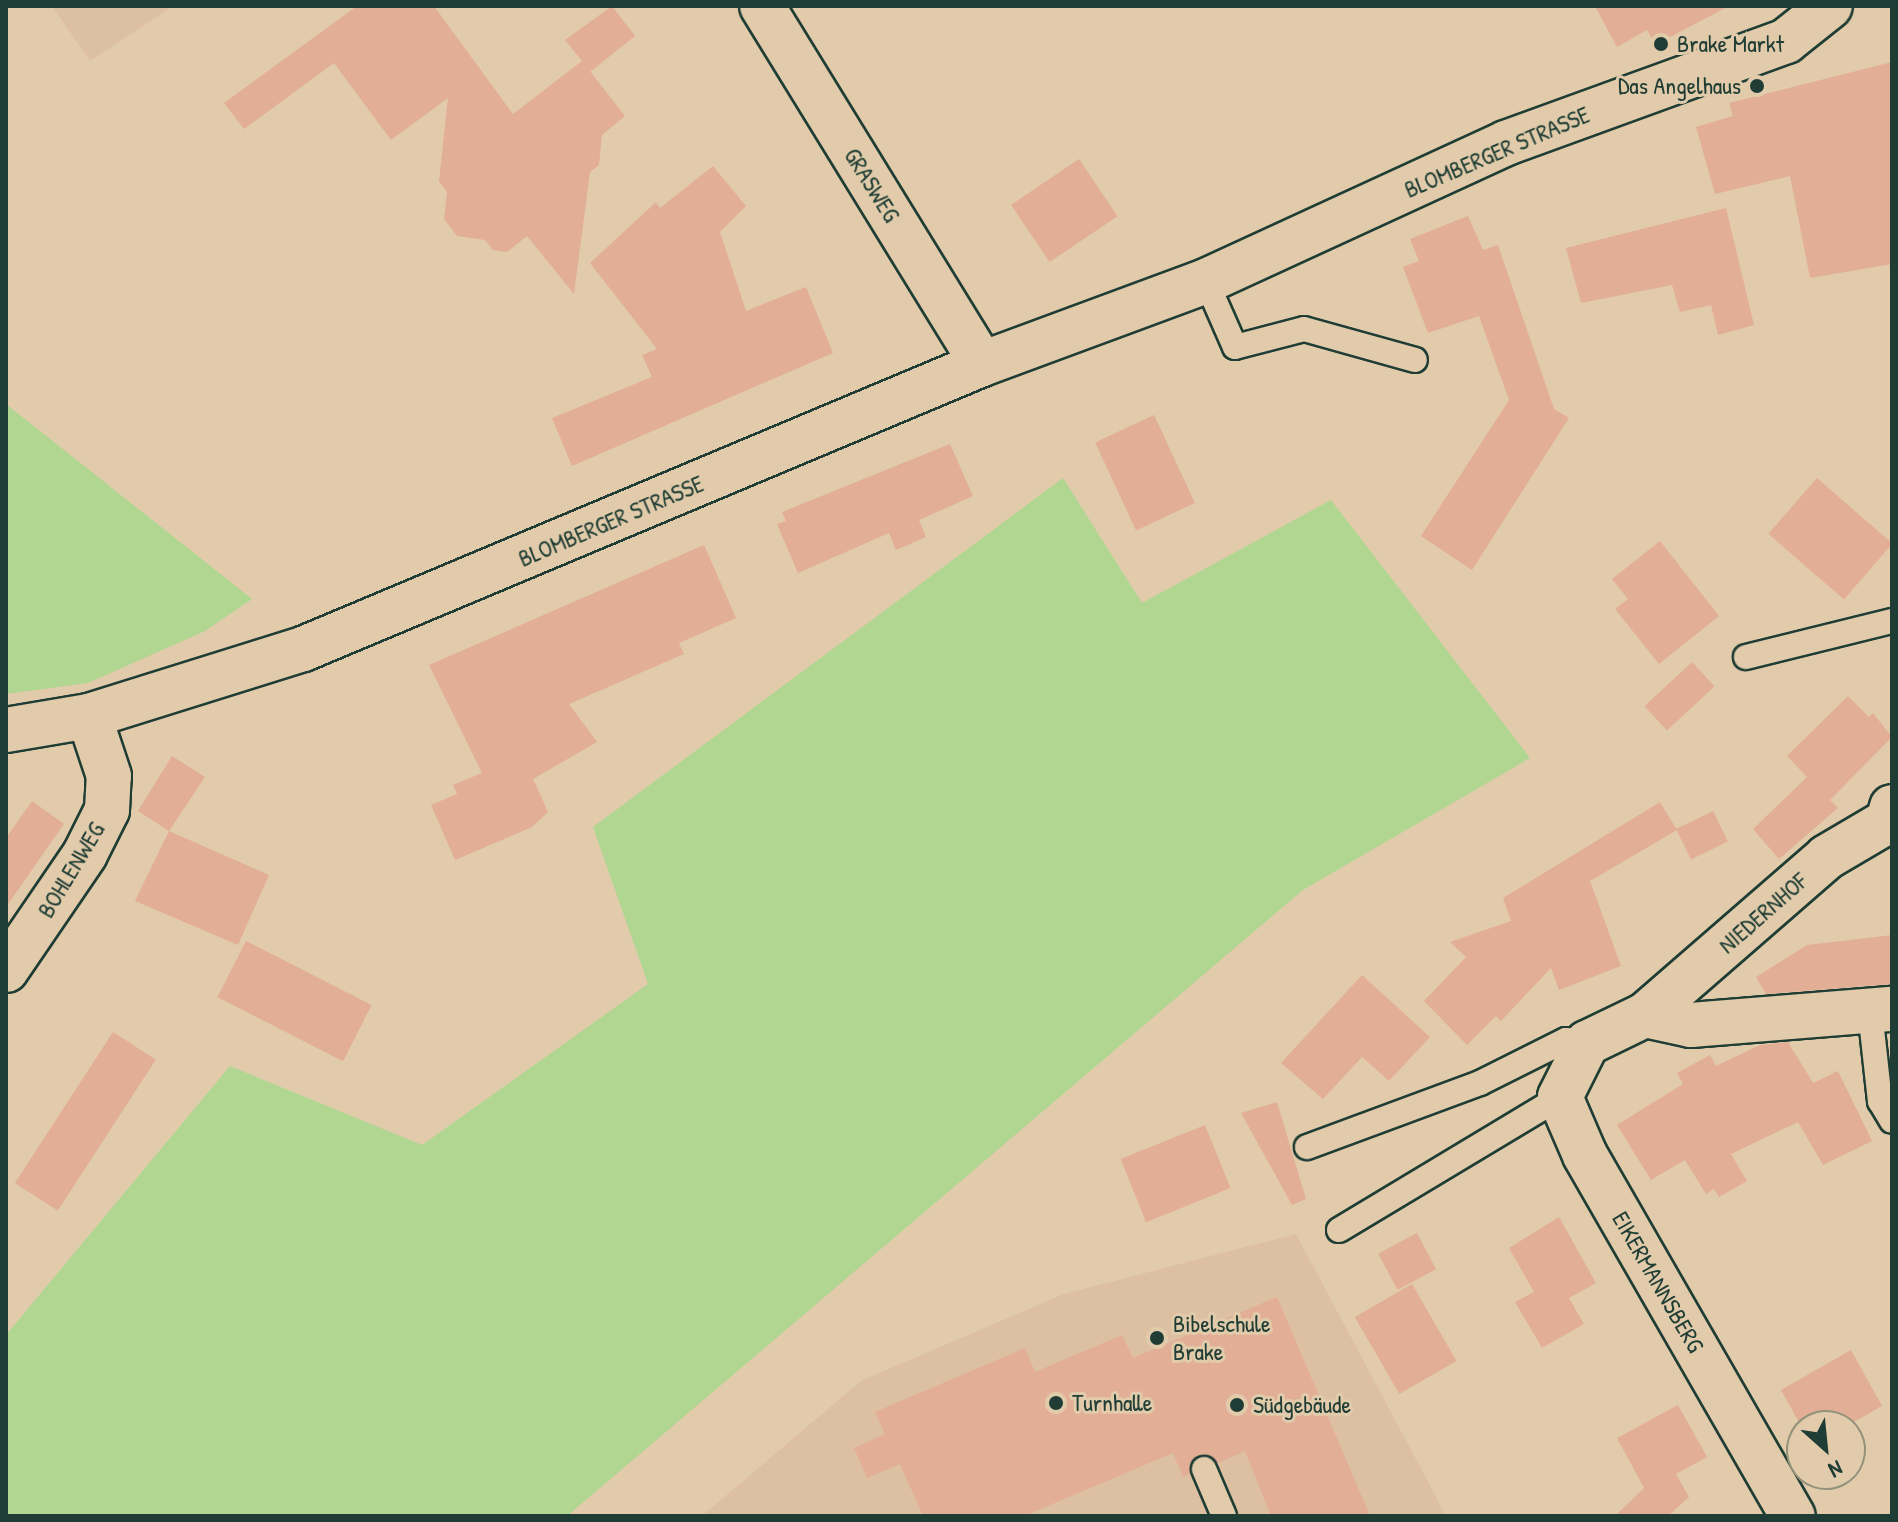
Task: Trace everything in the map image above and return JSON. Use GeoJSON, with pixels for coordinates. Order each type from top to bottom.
{"type":"FeatureCollection","features":[{"type":"Feature","properties":{"kind":"street","name":"GRASWEG"},"geometry":{"type":"LineString","coordinates":[[762,6],[982,364]]}},
{"type":"Feature","properties":{"kind":"street","name":"BLOMBERGER STRASSE"},"geometry":{"type":"LineString","coordinates":[[6,730],[89,716],[303,649],[982,364],[1206,281],[1506,143],[1786,41],[1830,6]]}},
{"type":"Feature","properties":{"kind":"street","name":"BOHLENWEG"},"geometry":{"type":"LineString","coordinates":[[6,970],[85,854],[107,810],[109,776],[89,716]]}},
{"type":"Feature","properties":{"kind":"street","name":"NIEDERNHOF"},"geometry":{"type":"LineString","coordinates":[[1587,1043],[1645,1015],[1827,857],[1891,819]]}},
{"type":"Feature","properties":{"kind":"street"},"geometry":{"type":"LineString","coordinates":[[1645,1015],[1691,1025],[1881,1010]]}},
{"type":"Feature","properties":{"kind":"street"},"geometry":{"type":"LineString","coordinates":[[1560,1097],[1587,1043]]}},
{"type":"Feature","properties":{"kind":"street","name":"EIKERMANNSBERG"},"geometry":{"type":"LineString","coordinates":[[1560,1097],[1585,1155],[1793,1516]]}},
{"type":"Feature","properties":{"kind":"lane"},"geometry":{"type":"LineString","coordinates":[[1206,281],[1235,347],[1304,329],[1415,360]]}},
{"type":"Feature","properties":{"kind":"lane"},"geometry":{"type":"LineString","coordinates":[[1746,657],[1892,621]]}},
{"type":"Feature","properties":{"kind":"lane"},"geometry":{"type":"LineString","coordinates":[[1881,1010],[1880,1101],[1892,1121]]}},
{"type":"Feature","properties":{"kind":"lane"},"geometry":{"type":"LineString","coordinates":[[1307,1147],[1480,1083],[1566,1040],[1587,1043]]}},
{"type":"Feature","properties":{"kind":"lane"},"geometry":{"type":"LineString","coordinates":[[1339,1230],[1560,1097]]}},
{"type":"Feature","properties":{"kind":"lane"},"geometry":{"type":"LineString","coordinates":[[1204,1469],[1224,1516]]}},
{"type":"Feature","properties":{"kind":"shaded area"},"geometry":{"type":"Polygon","coordinates":[[[52,6],[173,6],[90,61],[52,6]]]}},
{"type":"Feature","properties":{"kind":"shaded area","name":"Bibelschule Brake"},"geometry":{"type":"Polygon","coordinates":[[[1296,1234],[1444,1512],[1437,1516],[702,1516],[861,1381],[1064,1294],[1296,1234]]]}},
{"type":"Feature","properties":{"kind":"green space"},"geometry":{"type":"Polygon","coordinates":[[[6,404],[252,599],[205,631],[88,683],[6,694],[6,404]]]}},
{"type":"Feature","properties":{"kind":"green space"},"geometry":{"type":"Polygon","coordinates":[[[1063,478],[1142,603],[1331,500],[1530,758],[1303,890],[567,1516],[6,1516],[6,1335],[230,1066],[422,1145],[648,984],[593,827],[1063,478]]]}},
{"type":"Feature","properties":{"kind":"building"},"geometry":{"type":"Polygon","coordinates":[[[357,6],[434,6],[513,114],[582,61],[565,40],[612,6],[635,36],[590,72],[625,116],[602,135],[599,165],[590,172],[574,294],[527,236],[507,252],[493,250],[485,240],[457,236],[444,219],[447,192],[439,181],[448,98],[391,140],[334,63],[244,129],[224,103],[357,6]]]}},
{"type":"Feature","properties":{"kind":"building"},"geometry":{"type":"Polygon","coordinates":[[[1595,6],[1729,6],[1655,45],[1647,30],[1617,47],[1595,6]]]}},
{"type":"Feature","properties":{"kind":"building"},"geometry":{"type":"Polygon","coordinates":[[[1892,62],[1892,264],[1810,278],[1790,176],[1715,194],[1696,127],[1733,116],[1729,103],[1892,62]]]}},
{"type":"Feature","properties":{"kind":"building"},"geometry":{"type":"Polygon","coordinates":[[[1079,159],[1118,216],[1050,262],[1011,205],[1079,159]]]}},
{"type":"Feature","properties":{"kind":"building"},"geometry":{"type":"Polygon","coordinates":[[[713,166],[746,206],[720,232],[746,311],[806,287],[833,353],[572,466],[552,418],[652,377],[642,355],[657,349],[590,263],[656,202],[660,208],[713,166]]]}},
{"type":"Feature","properties":{"kind":"building"},"geometry":{"type":"Polygon","coordinates":[[[1726,208],[1754,325],[1718,335],[1711,305],[1680,312],[1672,285],[1581,303],[1566,248],[1726,208]]]}},
{"type":"Feature","properties":{"kind":"building"},"geometry":{"type":"Polygon","coordinates":[[[1468,216],[1483,250],[1498,245],[1554,409],[1569,418],[1472,570],[1421,536],[1509,400],[1479,316],[1428,333],[1403,267],[1419,261],[1410,239],[1468,216]]]}},
{"type":"Feature","properties":{"kind":"building"},"geometry":{"type":"Polygon","coordinates":[[[1154,415],[1195,503],[1136,530],[1095,442],[1154,415]]]}},
{"type":"Feature","properties":{"kind":"building"},"geometry":{"type":"Polygon","coordinates":[[[950,444],[973,496],[919,520],[926,537],[896,550],[889,533],[798,573],[777,524],[786,521],[782,512],[950,444]]]}},
{"type":"Feature","properties":{"kind":"building"},"geometry":{"type":"Polygon","coordinates":[[[1817,478],[1892,543],[1844,599],[1768,534],[1817,478]]]}},
{"type":"Feature","properties":{"kind":"building"},"geometry":{"type":"Polygon","coordinates":[[[1660,541],[1719,616],[1659,664],[1615,609],[1628,599],[1612,579],[1660,541]]]}},
{"type":"Feature","properties":{"kind":"building"},"geometry":{"type":"Polygon","coordinates":[[[704,545],[736,618],[679,643],[684,654],[569,704],[597,742],[533,779],[548,812],[532,827],[455,860],[431,805],[457,794],[453,785],[482,773],[429,665],[704,545]]]}},
{"type":"Feature","properties":{"kind":"building"},"geometry":{"type":"Polygon","coordinates":[[[1692,662],[1715,686],[1667,730],[1644,706],[1692,662]]]}},
{"type":"Feature","properties":{"kind":"building"},"geometry":{"type":"Polygon","coordinates":[[[1848,696],[1869,717],[1873,713],[1892,737],[1830,800],[1838,808],[1779,859],[1753,829],[1807,777],[1787,756],[1848,696]]]}},
{"type":"Feature","properties":{"kind":"building"},"geometry":{"type":"Polygon","coordinates":[[[172,756],[205,777],[169,831],[138,811],[172,756]]]}},
{"type":"Feature","properties":{"kind":"building"},"geometry":{"type":"Polygon","coordinates":[[[32,801],[64,824],[6,907],[6,838],[32,801]]]}},
{"type":"Feature","properties":{"kind":"building"},"geometry":{"type":"Polygon","coordinates":[[[1660,802],[1677,830],[1590,881],[1621,966],[1559,990],[1551,968],[1501,1021],[1496,1016],[1467,1045],[1424,1001],[1466,957],[1450,942],[1511,921],[1503,898],[1660,802]]]}},
{"type":"Feature","properties":{"kind":"building"},"geometry":{"type":"Polygon","coordinates":[[[1713,811],[1728,842],[1691,860],[1676,829],[1713,811]]]}},
{"type":"Feature","properties":{"kind":"building"},"geometry":{"type":"Polygon","coordinates":[[[169,831],[269,875],[238,945],[135,901],[169,831]]]}},
{"type":"Feature","properties":{"kind":"building"},"geometry":{"type":"Polygon","coordinates":[[[1892,935],[1892,984],[1766,994],[1756,977],[1807,945],[1892,935]]]}},
{"type":"Feature","properties":{"kind":"building"},"geometry":{"type":"Polygon","coordinates":[[[246,941],[372,1005],[343,1061],[217,997],[246,941]]]}},
{"type":"Feature","properties":{"kind":"building"},"geometry":{"type":"Polygon","coordinates":[[[1362,975],[1430,1037],[1389,1081],[1362,1057],[1323,1099],[1281,1063],[1362,975]]]}},
{"type":"Feature","properties":{"kind":"building"},"geometry":{"type":"Polygon","coordinates":[[[113,1032],[156,1060],[58,1211],[15,1183],[113,1032]]]}},
{"type":"Feature","properties":{"kind":"building"},"geometry":{"type":"Polygon","coordinates":[[[1788,1042],[1813,1083],[1838,1071],[1872,1141],[1823,1165],[1798,1122],[1731,1154],[1747,1181],[1719,1197],[1714,1189],[1706,1194],[1685,1160],[1651,1180],[1617,1125],[1683,1084],[1677,1073],[1710,1055],[1716,1066],[1760,1045],[1788,1042]]]}},
{"type":"Feature","properties":{"kind":"building"},"geometry":{"type":"Polygon","coordinates":[[[1277,1102],[1306,1199],[1292,1205],[1241,1113],[1277,1102]]]}},
{"type":"Feature","properties":{"kind":"building"},"geometry":{"type":"Polygon","coordinates":[[[1205,1125],[1230,1188],[1146,1222],[1121,1159],[1205,1125]]]}},
{"type":"Feature","properties":{"kind":"building"},"geometry":{"type":"Polygon","coordinates":[[[1559,1217],[1596,1283],[1569,1298],[1584,1324],[1542,1348],[1515,1302],[1534,1292],[1509,1248],[1559,1217]]]}},
{"type":"Feature","properties":{"kind":"building"},"geometry":{"type":"Polygon","coordinates":[[[1417,1233],[1436,1269],[1397,1290],[1378,1254],[1417,1233]]]}},
{"type":"Feature","properties":{"kind":"building"},"geometry":{"type":"Polygon","coordinates":[[[1412,1284],[1456,1361],[1399,1394],[1355,1317],[1412,1284]]]}},
{"type":"Feature","properties":{"kind":"building"},"geometry":{"type":"Polygon","coordinates":[[[1277,1297],[1370,1516],[1271,1516],[1245,1451],[1218,1463],[1199,1455],[1192,1461],[1190,1474],[1183,1477],[1173,1453],[1024,1516],[923,1516],[900,1464],[867,1478],[854,1448],[885,1434],[875,1412],[1025,1348],[1035,1372],[1122,1335],[1133,1358],[1277,1297]]]}},
{"type":"Feature","properties":{"kind":"building"},"geometry":{"type":"Polygon","coordinates":[[[1851,1350],[1882,1406],[1866,1415],[1866,1410],[1792,1410],[1781,1390],[1851,1350]]]}},
{"type":"Feature","properties":{"kind":"building"},"geometry":{"type":"Polygon","coordinates":[[[1678,1405],[1707,1457],[1676,1474],[1689,1497],[1668,1516],[1615,1516],[1644,1488],[1617,1438],[1678,1405]]]}},
{"type":"Feature","properties":{"kind":"place","name":"Brake Markt"},"geometry":{"type":"Point","coordinates":[1661,44]}},
{"type":"Feature","properties":{"kind":"place","name":"Das Angelhaus"},"geometry":{"type":"Point","coordinates":[1757,86]}},
{"type":"Feature","properties":{"kind":"place","name":"Bibelschule Brake"},"geometry":{"type":"Point","coordinates":[1157,1338]}},
{"type":"Feature","properties":{"kind":"place","name":"Turnhalle"},"geometry":{"type":"Point","coordinates":[1056,1403]}},
{"type":"Feature","properties":{"kind":"place","name":"Südgebäude"},"geometry":{"type":"Point","coordinates":[1237,1405]}}]}
